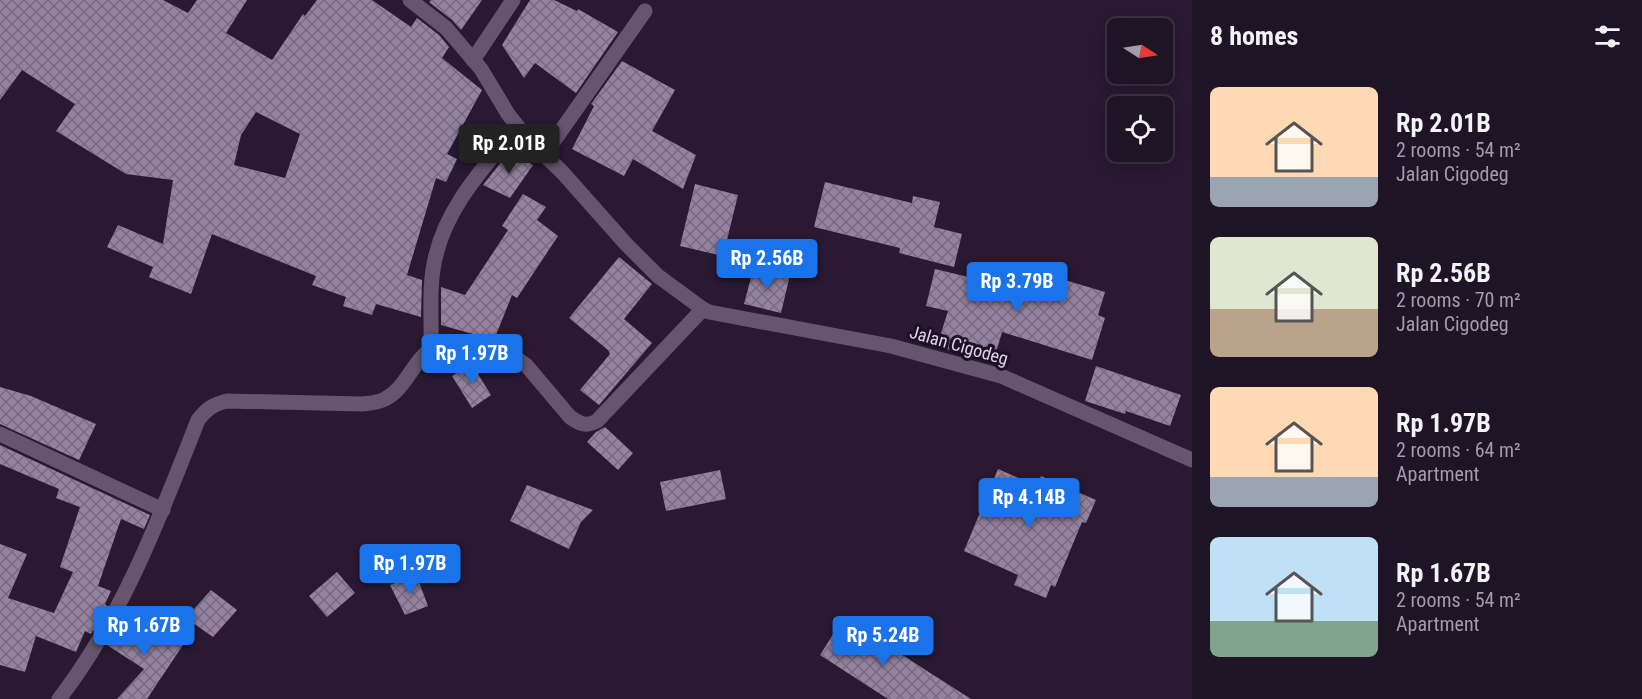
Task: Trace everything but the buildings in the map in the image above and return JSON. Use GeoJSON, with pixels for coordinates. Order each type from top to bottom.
{"type":"FeatureCollection","features":[{"type":"Feature","properties":{"kind":"street"},"geometry":{"type":"LineString","coordinates":[[59,699],[97,645],[117,609],[163,510],[198,420],[205,410],[227,401],[362,404],[377,402],[387,398],[395,391],[431,348],[453,342],[464,342],[519,360],[526,365],[570,417],[579,424],[590,425],[597,421],[703,309],[658,276],[518,126],[473,60],[446,28],[410,0]]}},
{"type":"Feature","properties":{"kind":"street"},"geometry":{"type":"LineString","coordinates":[[473,60],[513,0]]}},
{"type":"Feature","properties":{"kind":"street"},"geometry":{"type":"LineString","coordinates":[[544,155],[645,10]]}},
{"type":"Feature","properties":{"kind":"street"},"geometry":{"type":"LineString","coordinates":[[431,348],[432,278],[435,256],[444,229],[458,201],[518,126]]}},
{"type":"Feature","properties":{"kind":"street","name":"Jalan Cigodeg"},"geometry":{"type":"LineString","coordinates":[[703,309],[891,346],[1001,376],[1192,460]]}},
{"type":"Feature","properties":{"kind":"street"},"geometry":{"type":"LineString","coordinates":[[0,434],[163,510]]}}]}
